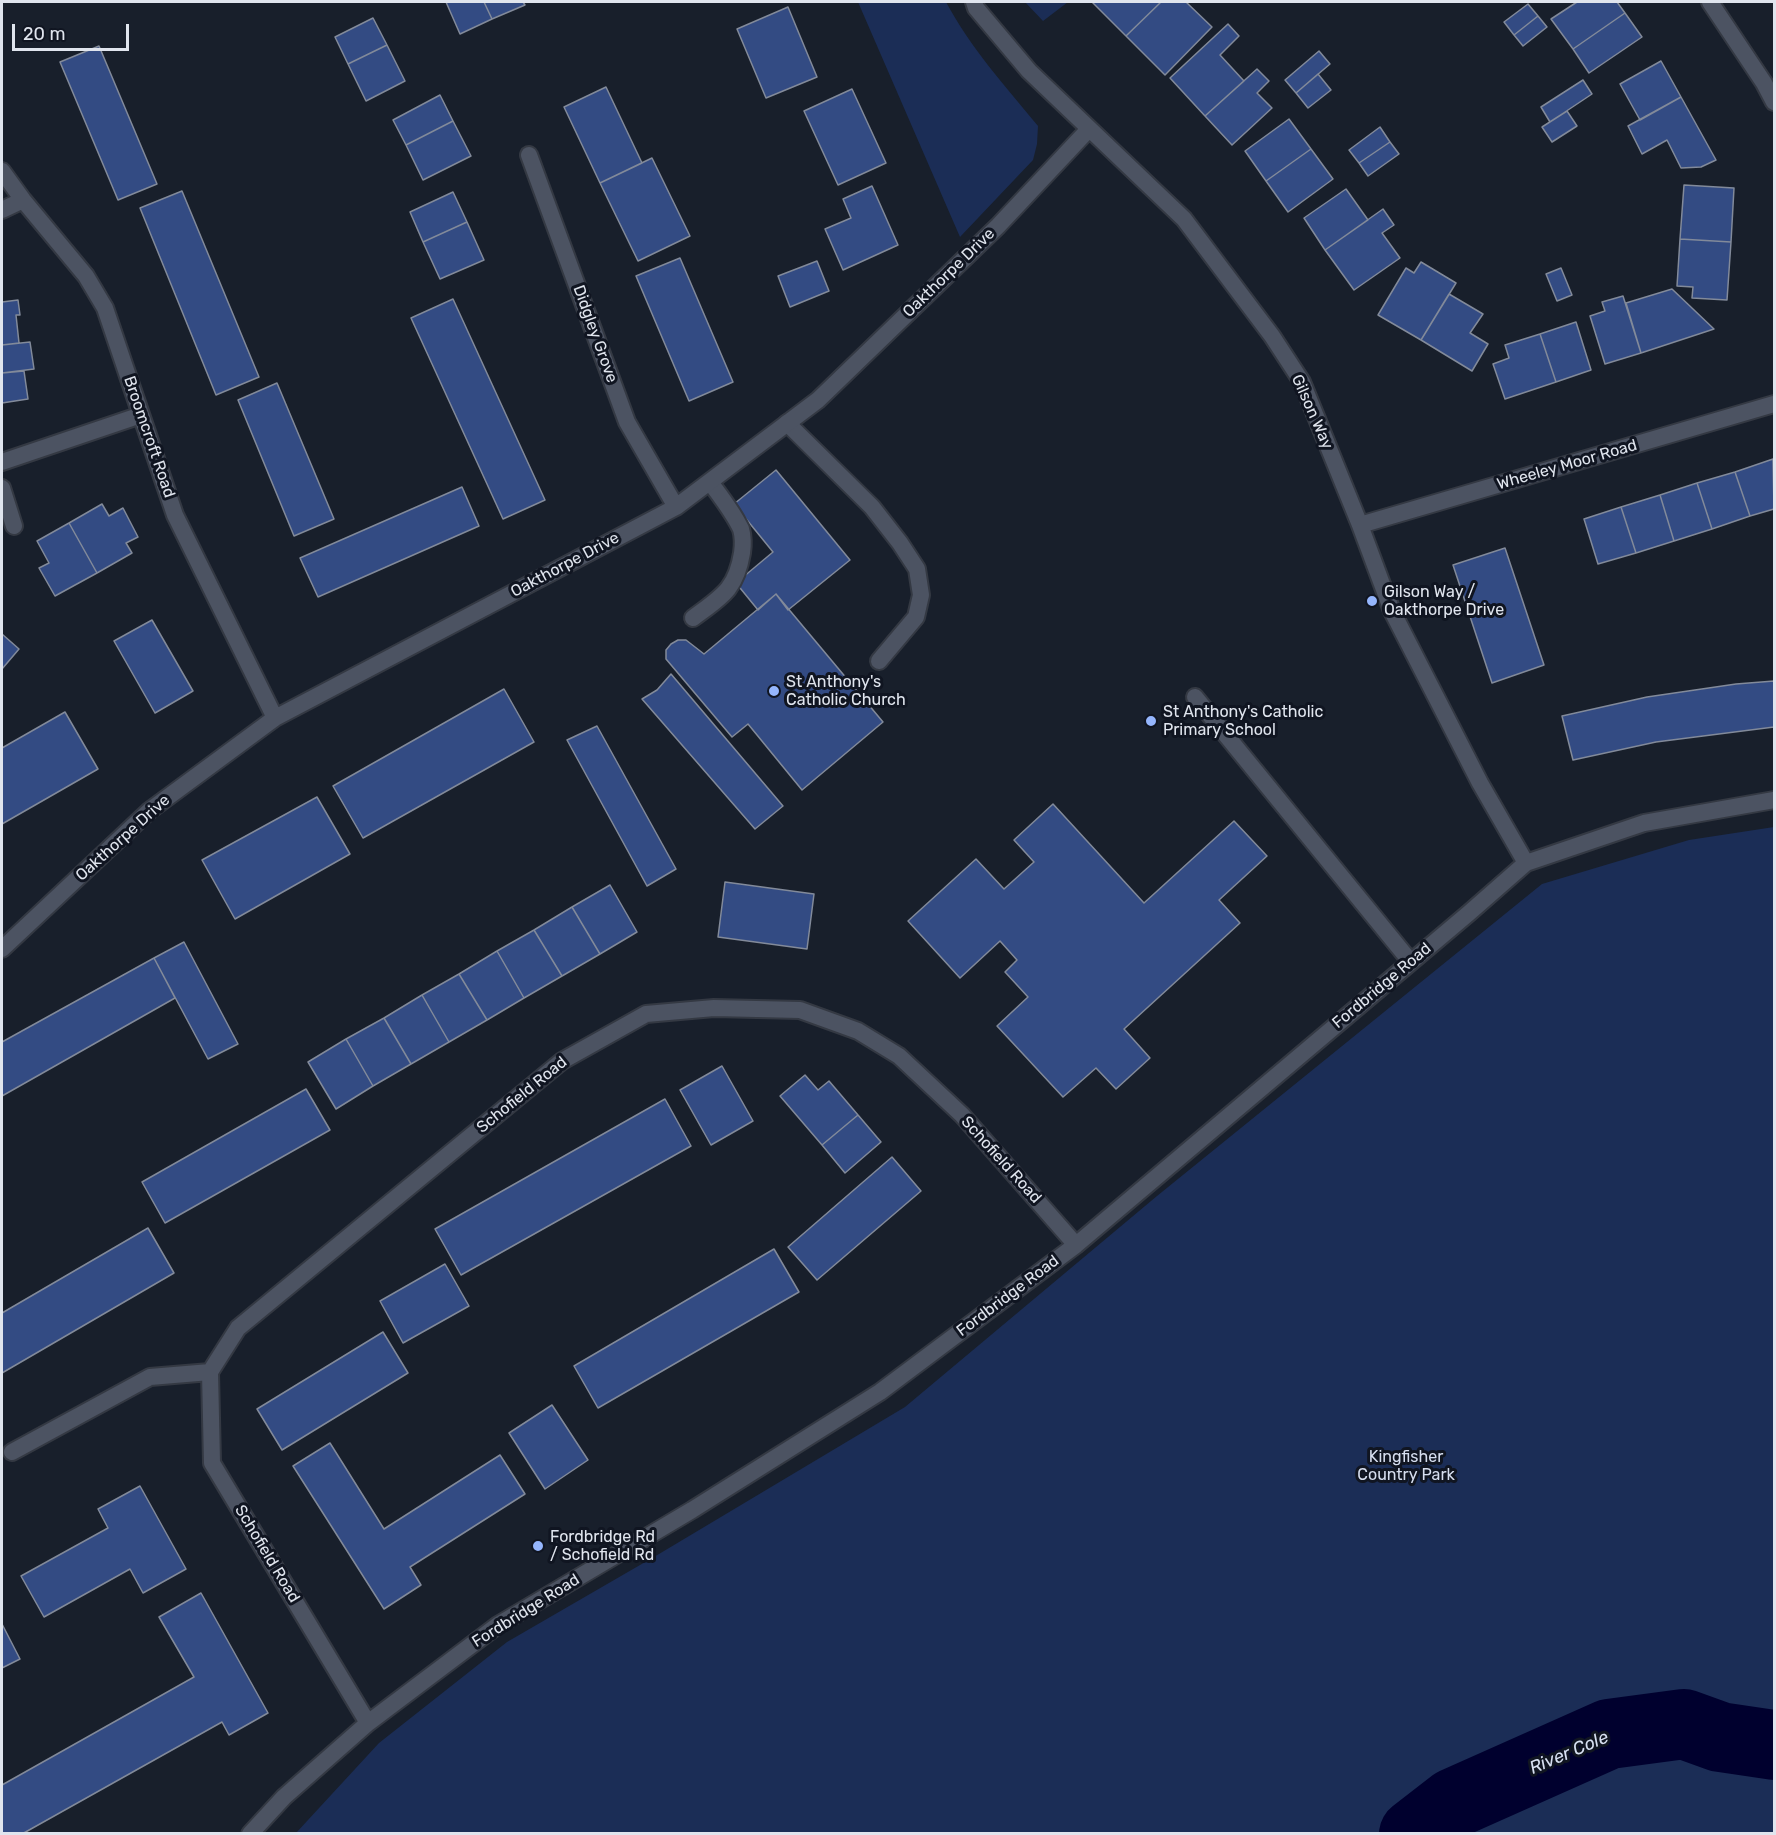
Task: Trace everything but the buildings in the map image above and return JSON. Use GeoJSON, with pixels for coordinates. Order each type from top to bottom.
{"type":"FeatureCollection","features":[{"type":"Feature","properties":{"kind":"street"},"geometry":{"type":"LineString","coordinates":[[1710,2],[1764,83],[1774,102]]}},
{"type":"Feature","properties":{"kind":"street","name":"Gilson Way"},"geometry":{"type":"LineString","coordinates":[[979,4],[1029,71],[1184,219],[1272,336],[1302,382],[1392,611],[1480,783],[1526,863]]}},
{"type":"Feature","properties":{"kind":"street","name":"Oakthorpe Drive"},"geometry":{"type":"LineString","coordinates":[[2,949],[149,811],[275,718],[676,507],[710,482],[818,400],[998,226],[1089,129]]}},
{"type":"Feature","properties":{"kind":"street","name":"Didgley Grove"},"geometry":{"type":"LineString","coordinates":[[529,155],[627,422],[676,507]]}},
{"type":"Feature","properties":{"kind":"street","name":"Broomcroft Road"},"geometry":{"type":"LineString","coordinates":[[2,171],[86,276],[105,308],[175,515],[275,718]]}},
{"type":"Feature","properties":{"kind":"street"},"geometry":{"type":"LineString","coordinates":[[2,210],[23,200]]}},
{"type":"Feature","properties":{"kind":"street","name":"Wheeley Moor Road"},"geometry":{"type":"LineString","coordinates":[[1360,525],[1774,404]]}},
{"type":"Feature","properties":{"kind":"street"},"geometry":{"type":"LineString","coordinates":[[2,462],[141,415]]}},
{"type":"Feature","properties":{"kind":"street"},"geometry":{"type":"LineString","coordinates":[[787,423],[872,507],[900,543],[917,570],[921,595],[916,617],[879,661]]}},
{"type":"Feature","properties":{"kind":"street"},"geometry":{"type":"LineString","coordinates":[[693,618],[723,596],[738,573],[742,549],[742,532],[733,513],[710,482]]}},
{"type":"Feature","properties":{"kind":"street"},"geometry":{"type":"LineString","coordinates":[[2,488],[14,526]]}},
{"type":"Feature","properties":{"kind":"street"},"geometry":{"type":"LineString","coordinates":[[1195,697],[1410,961]]}},
{"type":"Feature","properties":{"kind":"street","name":"Fordbridge Road"},"geometry":{"type":"LineString","coordinates":[[250,1833],[284,1797],[368,1723],[498,1625],[692,1510],[880,1392],[1076,1245],[1526,863],[1644,823],[1774,800]]}},
{"type":"Feature","properties":{"kind":"street","name":"Schofield Road"},"geometry":{"type":"LineString","coordinates":[[368,1723],[212,1462],[210,1372],[238,1328],[562,1061],[646,1014],[714,1008],[800,1010],[858,1031],[899,1056],[962,1115],[1076,1245]]}},
{"type":"Feature","properties":{"kind":"street"},"geometry":{"type":"LineString","coordinates":[[12,1452],[150,1377],[210,1372]]}},
{"type":"Feature","properties":{"kind":"green space"},"geometry":{"type":"Polygon","coordinates":[[[858,2],[946,2],[977,50],[1038,126],[1033,160],[960,237],[858,2]]]}},
{"type":"Feature","properties":{"kind":"green space"},"geometry":{"type":"Polygon","coordinates":[[[1025,2],[1068,2],[1043,21],[1025,2]]]}},
{"type":"Feature","properties":{"kind":"green space","name":"Kingfisher Country Park"},"geometry":{"type":"Polygon","coordinates":[[[1774,827],[1774,1833],[296,1833],[379,1743],[507,1642],[905,1407],[1157,1196],[1542,884],[1689,840],[1774,827]]]}},
{"type":"Feature","properties":{"kind":"waterway","name":"River Cole"},"geometry":{"type":"LineString","coordinates":[[1414,1834],[1454,1803],[1609,1734],[1684,1724],[1720,1737],[1774,1745]]}},
{"type":"Feature","properties":{"kind":"place","name":"Gilson Way / Oakthorpe Drive"},"geometry":{"type":"Point","coordinates":[1372,601]}},
{"type":"Feature","properties":{"kind":"place","name":"St Anthony's Catholic Church"},"geometry":{"type":"Point","coordinates":[774,691]}},
{"type":"Feature","properties":{"kind":"place","name":"St Anthony's Catholic Primary School"},"geometry":{"type":"Point","coordinates":[1151,721]}},
{"type":"Feature","properties":{"kind":"place","name":"Fordbridge Rd / Schofield Rd"},"geometry":{"type":"Point","coordinates":[538,1546]}}]}
